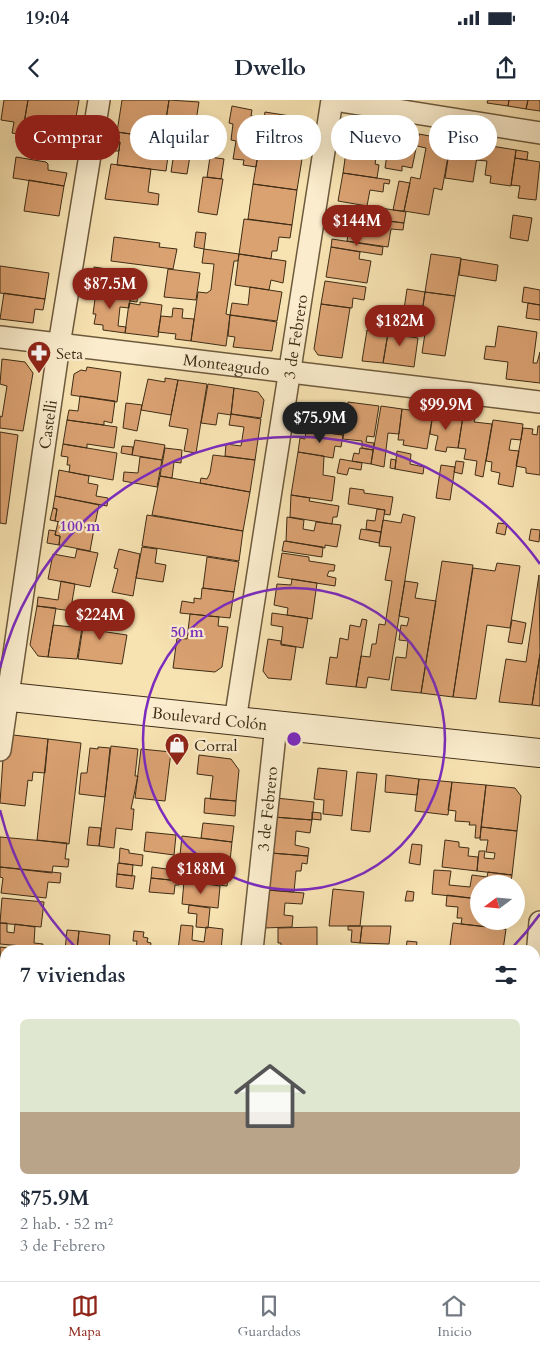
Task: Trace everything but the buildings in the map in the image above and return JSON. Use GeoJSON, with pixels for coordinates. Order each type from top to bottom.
{"type":"FeatureCollection","features":[{"type":"Feature","properties":{"kind":"main road","name":"Boulevard Colón"},"geometry":{"type":"LineString","coordinates":[[3,696],[540,753]]}},
{"type":"Feature","properties":{"kind":"street","name":"Castelli"},"geometry":{"type":"LineString","coordinates":[[0,750],[3,696],[99,100]]}},
{"type":"Feature","properties":{"kind":"street"},"geometry":{"type":"LineString","coordinates":[[333,100],[540,133]]}},
{"type":"Feature","properties":{"kind":"street","name":"3 de Febrero"},"geometry":{"type":"LineString","coordinates":[[235,721],[288,372],[333,100]]}},
{"type":"Feature","properties":{"kind":"street","name":"Monteagudo"},"geometry":{"type":"LineString","coordinates":[[0,337],[540,402]]}},
{"type":"Feature","properties":{"kind":"street","name":"3 de Febrero"},"geometry":{"type":"LineString","coordinates":[[253,945],[276,725]]}},
{"type":"Feature","properties":{"kind":"street"},"geometry":{"type":"LineString","coordinates":[[538,945],[540,922]]}},
{"type":"Feature","properties":{"kind":"place","name":"Seta"},"geometry":{"type":"Point","coordinates":[39,374]}},
{"type":"Feature","properties":{"kind":"place","name":"Corral"},"geometry":{"type":"Point","coordinates":[177,766]}}]}
